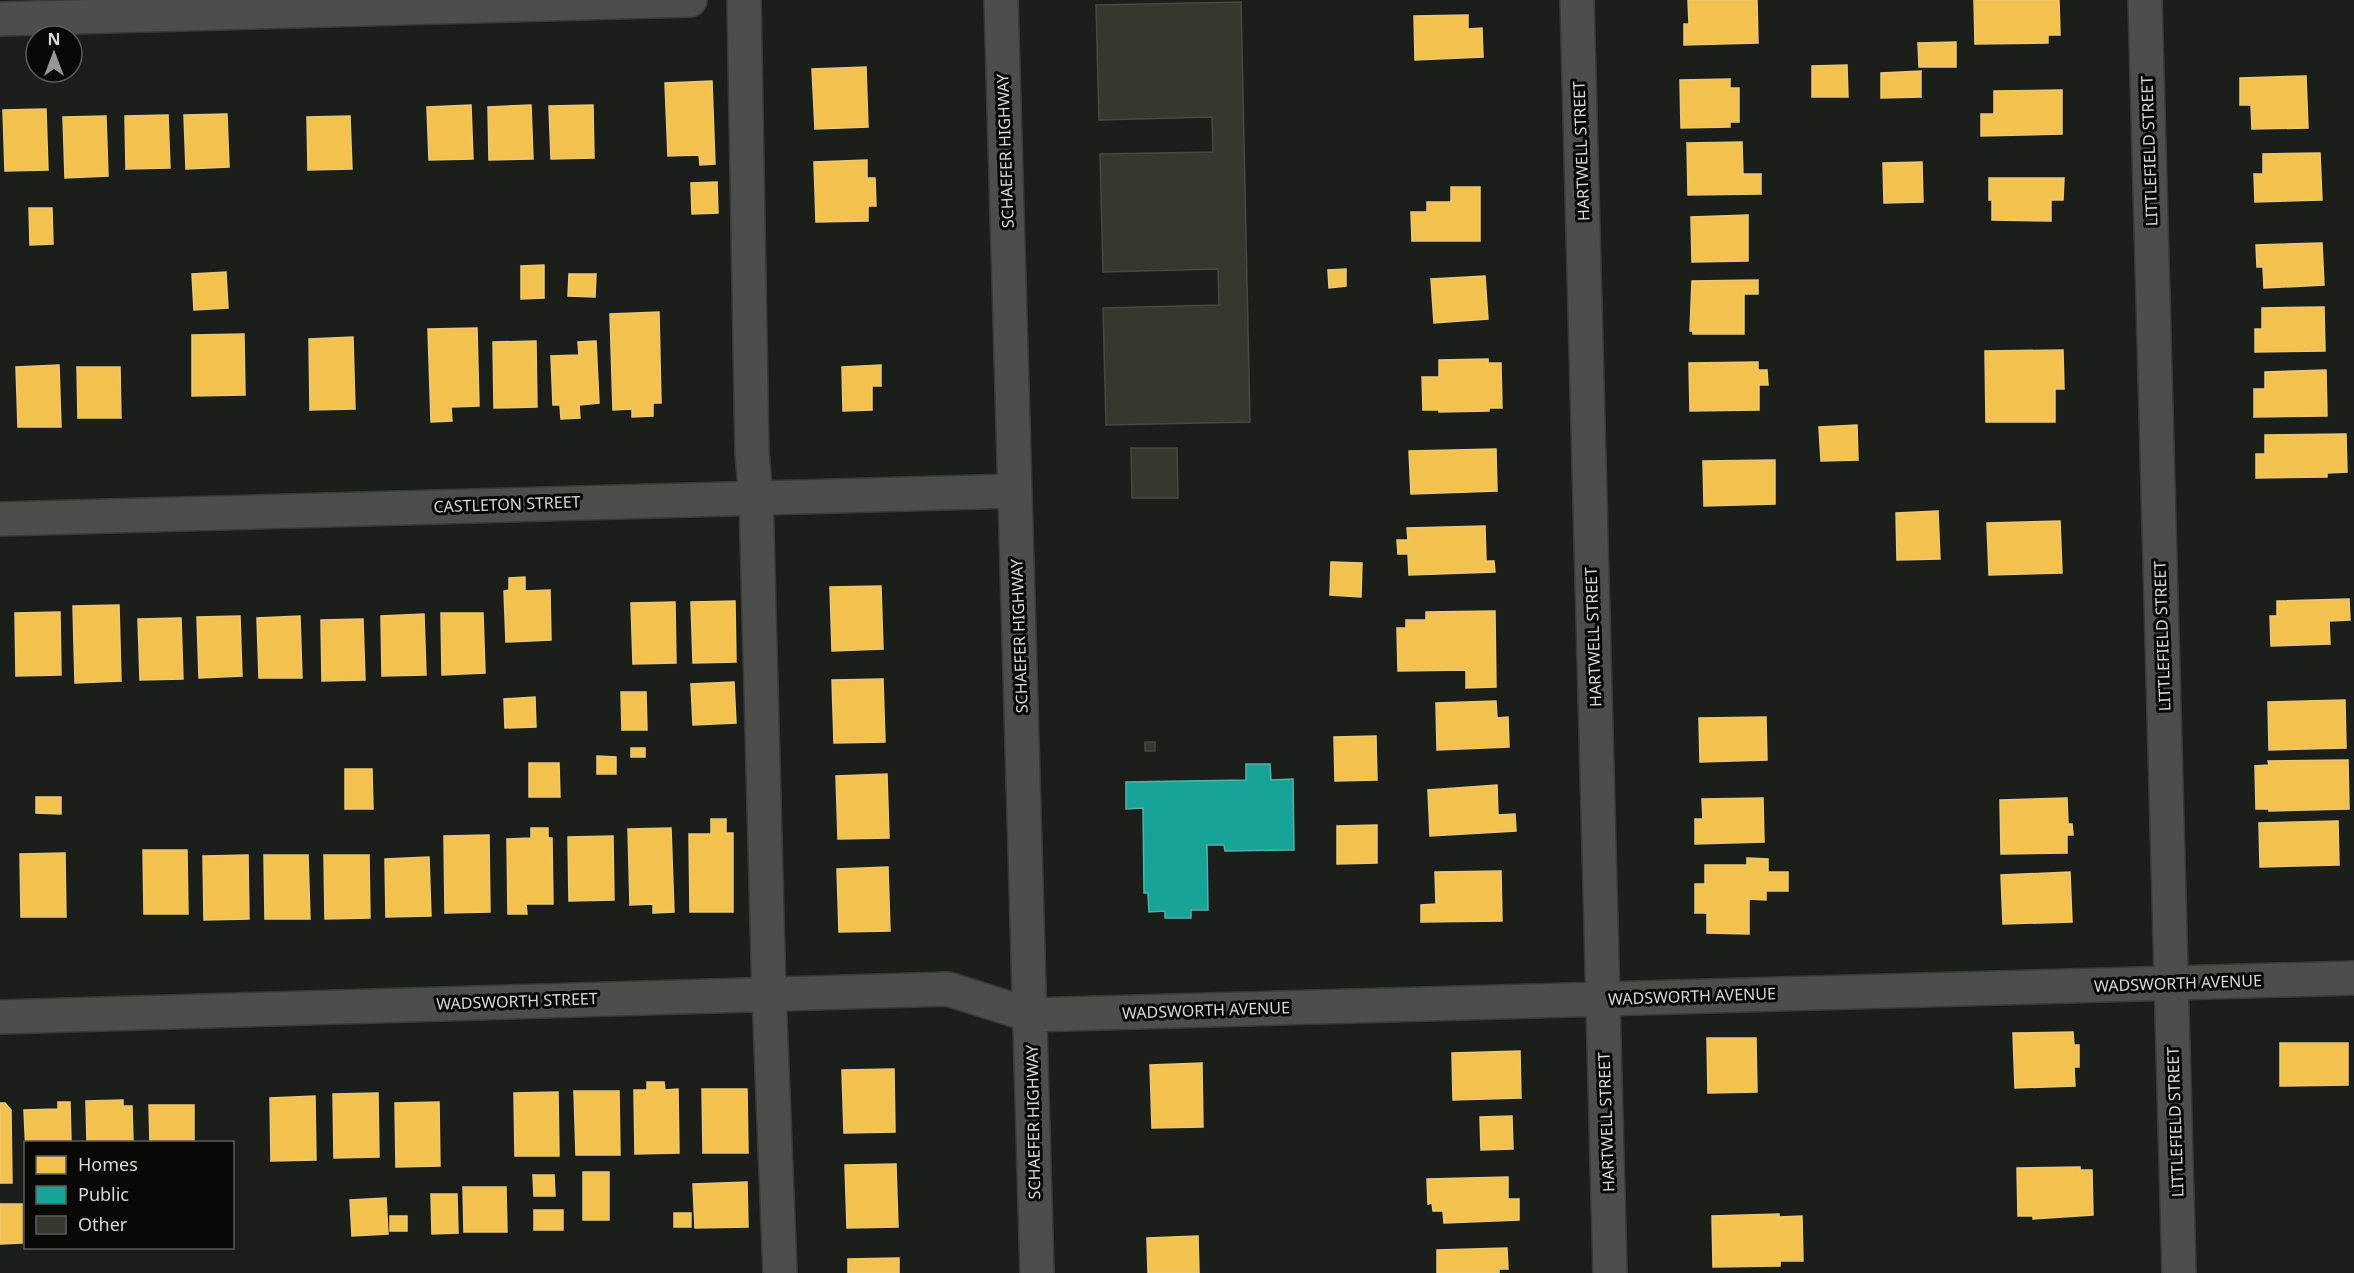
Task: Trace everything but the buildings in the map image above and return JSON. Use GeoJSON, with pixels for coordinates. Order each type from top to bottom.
{"type":"FeatureCollection","features":[{"type":"Feature","properties":{"kind":"street"},"geometry":{"type":"LineString","coordinates":[[0,19],[690,0]]}},
{"type":"Feature","properties":{"kind":"street"},"geometry":{"type":"LineString","coordinates":[[744,0],[752,441],[756,498],[769,994],[780,1273]]}},
{"type":"Feature","properties":{"kind":"street","name":"SCHAEFER HIGHWAY"},"geometry":{"type":"LineString","coordinates":[[1001,0],[1037,1273]]}},
{"type":"Feature","properties":{"kind":"street","name":"HARTWELL STREET"},"geometry":{"type":"LineString","coordinates":[[1577,0],[1610,1273]]}},
{"type":"Feature","properties":{"kind":"street","name":"LITTLEFIELD STREET"},"geometry":{"type":"LineString","coordinates":[[2145,0],[2179,1273]]}},
{"type":"Feature","properties":{"kind":"street","name":"CASTLETON STREET"},"geometry":{"type":"LineString","coordinates":[[0,519],[1014,490]]}},
{"type":"Feature","properties":{"kind":"street","name":"WADSWORTH AVENUE"},"geometry":{"type":"LineString","coordinates":[[1030,1015],[2354,978]]}},
{"type":"Feature","properties":{"kind":"street","name":"WADSWORTH STREET"},"geometry":{"type":"LineString","coordinates":[[0,1017],[948,989],[1030,1015]]}}]}
